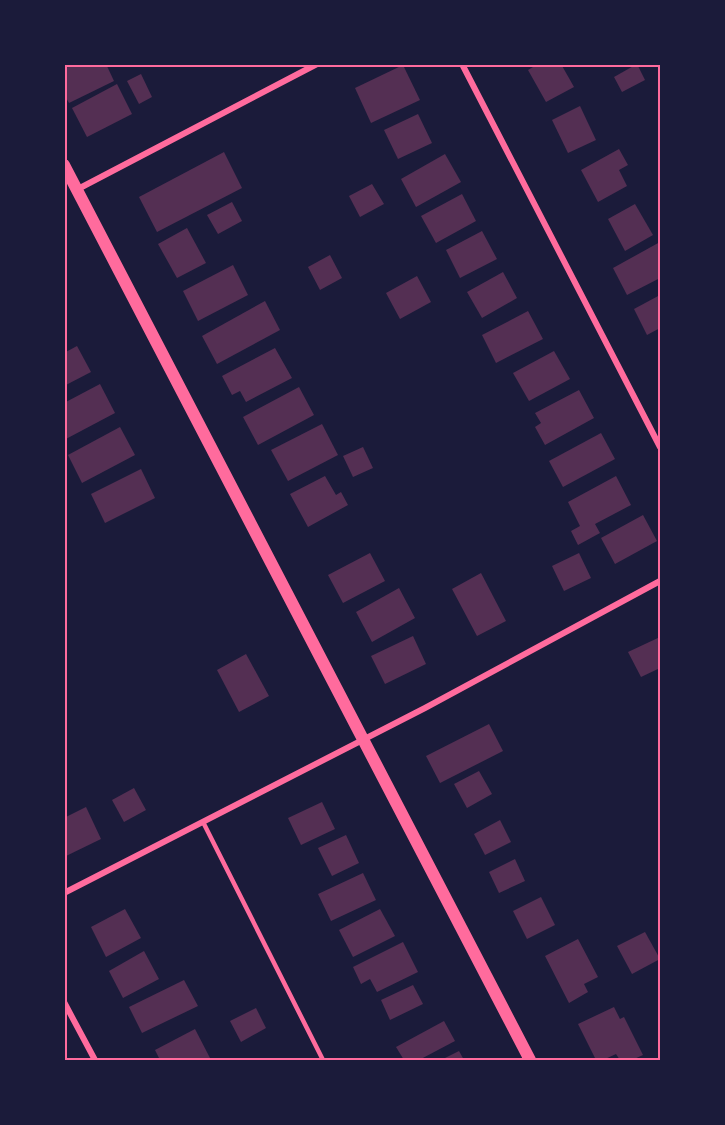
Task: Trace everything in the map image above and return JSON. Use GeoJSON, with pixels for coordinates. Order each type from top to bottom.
{"type":"FeatureCollection","features":[{"type":"Feature","properties":{"kind":"main road"},"geometry":{"type":"LineString","coordinates":[[64,165],[530,1060]]}},
{"type":"Feature","properties":{"kind":"street"},"geometry":{"type":"LineString","coordinates":[[78,189],[317,64]]}},
{"type":"Feature","properties":{"kind":"street"},"geometry":{"type":"LineString","coordinates":[[462,64],[660,447]]}},
{"type":"Feature","properties":{"kind":"street"},"geometry":{"type":"LineString","coordinates":[[64,893],[660,581]]}},
{"type":"Feature","properties":{"kind":"street"},"geometry":{"type":"LineString","coordinates":[[64,1002],[95,1060]]}},
{"type":"Feature","properties":{"kind":"lane"},"geometry":{"type":"LineString","coordinates":[[203,822],[323,1060]]}},
{"type":"Feature","properties":{"kind":"building"},"geometry":{"type":"Polygon","coordinates":[[[73,64],[106,64],[114,81],[69,103],[64,94],[64,69],[73,64]]]}},
{"type":"Feature","properties":{"kind":"building"},"geometry":{"type":"Polygon","coordinates":[[[538,64],[561,64],[574,87],[546,102],[528,70],[538,64]]]}},
{"type":"Feature","properties":{"kind":"building"},"geometry":{"type":"Polygon","coordinates":[[[637,64],[645,80],[622,92],[614,77],[637,64]]]}},
{"type":"Feature","properties":{"kind":"building"},"geometry":{"type":"Polygon","coordinates":[[[403,65],[420,100],[371,123],[355,88],[403,65]]]}},
{"type":"Feature","properties":{"kind":"building"},"geometry":{"type":"Polygon","coordinates":[[[141,74],[152,97],[139,104],[127,81],[141,74]]]}},
{"type":"Feature","properties":{"kind":"building"},"geometry":{"type":"Polygon","coordinates":[[[117,84],[132,114],[87,137],[72,108],[117,84]]]}},
{"type":"Feature","properties":{"kind":"building"},"geometry":{"type":"Polygon","coordinates":[[[580,106],[596,140],[568,153],[552,120],[580,106]]]}},
{"type":"Feature","properties":{"kind":"building"},"geometry":{"type":"Polygon","coordinates":[[[418,114],[432,143],[398,159],[384,130],[418,114]]]}},
{"type":"Feature","properties":{"kind":"building"},"geometry":{"type":"Polygon","coordinates":[[[619,149],[628,165],[619,170],[627,186],[598,202],[581,170],[619,149]]]}},
{"type":"Feature","properties":{"kind":"building"},"geometry":{"type":"Polygon","coordinates":[[[224,152],[242,188],[157,232],[139,197],[224,152]]]}},
{"type":"Feature","properties":{"kind":"building"},"geometry":{"type":"Polygon","coordinates":[[[445,154],[461,182],[416,207],[401,179],[445,154]]]}},
{"type":"Feature","properties":{"kind":"building"},"geometry":{"type":"Polygon","coordinates":[[[372,184],[384,204],[360,217],[349,196],[372,184]]]}},
{"type":"Feature","properties":{"kind":"building"},"geometry":{"type":"Polygon","coordinates":[[[462,194],[476,221],[436,243],[421,216],[462,194]]]}},
{"type":"Feature","properties":{"kind":"building"},"geometry":{"type":"Polygon","coordinates":[[[232,202],[242,221],[218,234],[207,215],[232,202]]]}},
{"type":"Feature","properties":{"kind":"building"},"geometry":{"type":"Polygon","coordinates":[[[635,204],[653,235],[625,251],[608,219],[635,204]]]}},
{"type":"Feature","properties":{"kind":"building"},"geometry":{"type":"Polygon","coordinates":[[[187,228],[206,263],[177,278],[158,244],[187,228]]]}},
{"type":"Feature","properties":{"kind":"building"},"geometry":{"type":"Polygon","coordinates":[[[482,231],[497,259],[460,278],[446,250],[482,231]]]}},
{"type":"Feature","properties":{"kind":"building"},"geometry":{"type":"Polygon","coordinates":[[[660,242],[660,278],[627,295],[613,268],[660,242]]]}},
{"type":"Feature","properties":{"kind":"building"},"geometry":{"type":"Polygon","coordinates":[[[330,255],[342,278],[320,290],[308,267],[330,255]]]}},
{"type":"Feature","properties":{"kind":"building"},"geometry":{"type":"Polygon","coordinates":[[[233,265],[248,295],[198,321],[183,291],[233,265]]]}},
{"type":"Feature","properties":{"kind":"building"},"geometry":{"type":"Polygon","coordinates":[[[503,272],[517,298],[482,318],[467,292],[503,272]]]}},
{"type":"Feature","properties":{"kind":"building"},"geometry":{"type":"Polygon","coordinates":[[[417,276],[431,302],[400,319],[386,293],[417,276]]]}},
{"type":"Feature","properties":{"kind":"building"},"geometry":{"type":"Polygon","coordinates":[[[660,295],[660,328],[647,335],[634,309],[660,295]]]}},
{"type":"Feature","properties":{"kind":"building"},"geometry":{"type":"Polygon","coordinates":[[[265,301],[280,330],[217,364],[202,336],[265,301]]]}},
{"type":"Feature","properties":{"kind":"building"},"geometry":{"type":"Polygon","coordinates":[[[528,311],[543,339],[496,363],[482,335],[528,311]]]}},
{"type":"Feature","properties":{"kind":"building"},"geometry":{"type":"Polygon","coordinates":[[[77,346],[91,372],[64,386],[64,353],[77,346]]]}},
{"type":"Feature","properties":{"kind":"building"},"geometry":{"type":"Polygon","coordinates":[[[275,348],[292,378],[246,402],[240,391],[232,395],[222,376],[275,348]]]}},
{"type":"Feature","properties":{"kind":"building"},"geometry":{"type":"Polygon","coordinates":[[[554,351],[570,379],[529,401],[513,373],[554,351]]]}},
{"type":"Feature","properties":{"kind":"building"},"geometry":{"type":"Polygon","coordinates":[[[100,384],[115,413],[64,440],[64,403],[100,384]]]}},
{"type":"Feature","properties":{"kind":"building"},"geometry":{"type":"Polygon","coordinates":[[[299,387],[314,415],[258,445],[243,417],[299,387]]]}},
{"type":"Feature","properties":{"kind":"building"},"geometry":{"type":"Polygon","coordinates":[[[579,390],[594,418],[545,445],[535,427],[541,423],[535,413],[579,390]]]}},
{"type":"Feature","properties":{"kind":"building"},"geometry":{"type":"Polygon","coordinates":[[[322,424],[338,455],[288,481],[271,450],[322,424]]]}},
{"type":"Feature","properties":{"kind":"building"},"geometry":{"type":"Polygon","coordinates":[[[120,427],[135,455],[82,483],[68,455],[120,427]]]}},
{"type":"Feature","properties":{"kind":"building"},"geometry":{"type":"Polygon","coordinates":[[[601,433],[615,459],[563,487],[549,461],[601,433]]]}},
{"type":"Feature","properties":{"kind":"building"},"geometry":{"type":"Polygon","coordinates":[[[363,447],[373,468],[353,477],[343,456],[363,447]]]}},
{"type":"Feature","properties":{"kind":"building"},"geometry":{"type":"Polygon","coordinates":[[[141,469],[155,498],[105,523],[91,494],[141,469]]]}},
{"type":"Feature","properties":{"kind":"building"},"geometry":{"type":"Polygon","coordinates":[[[325,476],[336,495],[341,492],[348,505],[308,527],[290,494],[325,476]]]}},
{"type":"Feature","properties":{"kind":"building"},"geometry":{"type":"Polygon","coordinates":[[[616,476],[631,505],[595,524],[600,533],[578,545],[571,531],[580,526],[568,502],[616,476]]]}},
{"type":"Feature","properties":{"kind":"building"},"geometry":{"type":"Polygon","coordinates":[[[643,515],[657,541],[615,564],[601,538],[643,515]]]}},
{"type":"Feature","properties":{"kind":"building"},"geometry":{"type":"Polygon","coordinates":[[[370,553],[385,581],[343,603],[328,575],[370,553]]]}},
{"type":"Feature","properties":{"kind":"building"},"geometry":{"type":"Polygon","coordinates":[[[579,553],[591,578],[564,591],[552,566],[579,553]]]}},
{"type":"Feature","properties":{"kind":"building"},"geometry":{"type":"Polygon","coordinates":[[[481,573],[506,621],[477,636],[452,589],[481,573]]]}},
{"type":"Feature","properties":{"kind":"building"},"geometry":{"type":"Polygon","coordinates":[[[399,588],[415,618],[372,642],[356,612],[399,588]]]}},
{"type":"Feature","properties":{"kind":"building"},"geometry":{"type":"Polygon","coordinates":[[[413,636],[426,664],[385,684],[371,656],[413,636]]]}},
{"type":"Feature","properties":{"kind":"building"},"geometry":{"type":"Polygon","coordinates":[[[660,637],[660,668],[641,677],[628,652],[660,637]]]}},
{"type":"Feature","properties":{"kind":"building"},"geometry":{"type":"Polygon","coordinates":[[[246,654],[269,696],[239,712],[217,670],[246,654]]]}},
{"type":"Feature","properties":{"kind":"building"},"geometry":{"type":"Polygon","coordinates":[[[489,724],[503,751],[440,783],[426,756],[489,724]]]}},
{"type":"Feature","properties":{"kind":"building"},"geometry":{"type":"Polygon","coordinates":[[[479,771],[492,794],[467,808],[454,784],[479,771]]]}},
{"type":"Feature","properties":{"kind":"building"},"geometry":{"type":"Polygon","coordinates":[[[134,788],[146,810],[124,822],[112,800],[134,788]]]}},
{"type":"Feature","properties":{"kind":"building"},"geometry":{"type":"Polygon","coordinates":[[[322,802],[335,829],[301,845],[288,818],[322,802]]]}},
{"type":"Feature","properties":{"kind":"building"},"geometry":{"type":"Polygon","coordinates":[[[86,807],[101,839],[64,857],[64,818],[86,807]]]}},
{"type":"Feature","properties":{"kind":"building"},"geometry":{"type":"Polygon","coordinates":[[[500,820],[511,842],[485,855],[474,834],[500,820]]]}},
{"type":"Feature","properties":{"kind":"building"},"geometry":{"type":"Polygon","coordinates":[[[346,835],[359,863],[332,876],[318,848],[346,835]]]}},
{"type":"Feature","properties":{"kind":"building"},"geometry":{"type":"Polygon","coordinates":[[[515,859],[525,881],[499,893],[489,872],[515,859]]]}},
{"type":"Feature","properties":{"kind":"building"},"geometry":{"type":"Polygon","coordinates":[[[363,873],[376,900],[331,921],[318,894],[363,873]]]}},
{"type":"Feature","properties":{"kind":"building"},"geometry":{"type":"Polygon","coordinates":[[[541,897],[555,925],[527,939],[513,911],[541,897]]]}},
{"type":"Feature","properties":{"kind":"building"},"geometry":{"type":"Polygon","coordinates":[[[125,909],[141,938],[106,957],[91,927],[125,909]]]}},
{"type":"Feature","properties":{"kind":"building"},"geometry":{"type":"Polygon","coordinates":[[[380,909],[395,936],[353,957],[339,930],[380,909]]]}},
{"type":"Feature","properties":{"kind":"building"},"geometry":{"type":"Polygon","coordinates":[[[645,932],[660,959],[632,974],[617,946],[645,932]]]}},
{"type":"Feature","properties":{"kind":"building"},"geometry":{"type":"Polygon","coordinates":[[[578,939],[598,977],[584,984],[588,992],[569,1003],[545,956],[578,939]]]}},
{"type":"Feature","properties":{"kind":"building"},"geometry":{"type":"Polygon","coordinates":[[[403,942],[418,972],[377,992],[370,979],[361,984],[353,967],[403,942]]]}},
{"type":"Feature","properties":{"kind":"building"},"geometry":{"type":"Polygon","coordinates":[[[144,951],[159,979],[123,998],[109,971],[144,951]]]}},
{"type":"Feature","properties":{"kind":"building"},"geometry":{"type":"Polygon","coordinates":[[[184,980],[198,1006],[142,1033],[129,1007],[184,980]]]}},
{"type":"Feature","properties":{"kind":"building"},"geometry":{"type":"Polygon","coordinates":[[[413,985],[423,1004],[390,1020],[381,1000],[413,985]]]}},
{"type":"Feature","properties":{"kind":"building"},"geometry":{"type":"Polygon","coordinates":[[[614,1007],[620,1019],[624,1017],[643,1055],[632,1060],[620,1060],[616,1054],[603,1060],[596,1060],[578,1024],[614,1007]]]}},
{"type":"Feature","properties":{"kind":"building"},"geometry":{"type":"Polygon","coordinates":[[[256,1008],[266,1028],[241,1042],[230,1021],[256,1008]]]}},
{"type":"Feature","properties":{"kind":"building"},"geometry":{"type":"Polygon","coordinates":[[[444,1021],[455,1041],[419,1060],[404,1060],[396,1047],[444,1021]]]}},
{"type":"Feature","properties":{"kind":"building"},"geometry":{"type":"Polygon","coordinates":[[[195,1029],[210,1058],[160,1060],[155,1050],[195,1029]]]}},
{"type":"Feature","properties":{"kind":"building"},"geometry":{"type":"Polygon","coordinates":[[[459,1051],[464,1060],[441,1060],[459,1051]]]}}]}
